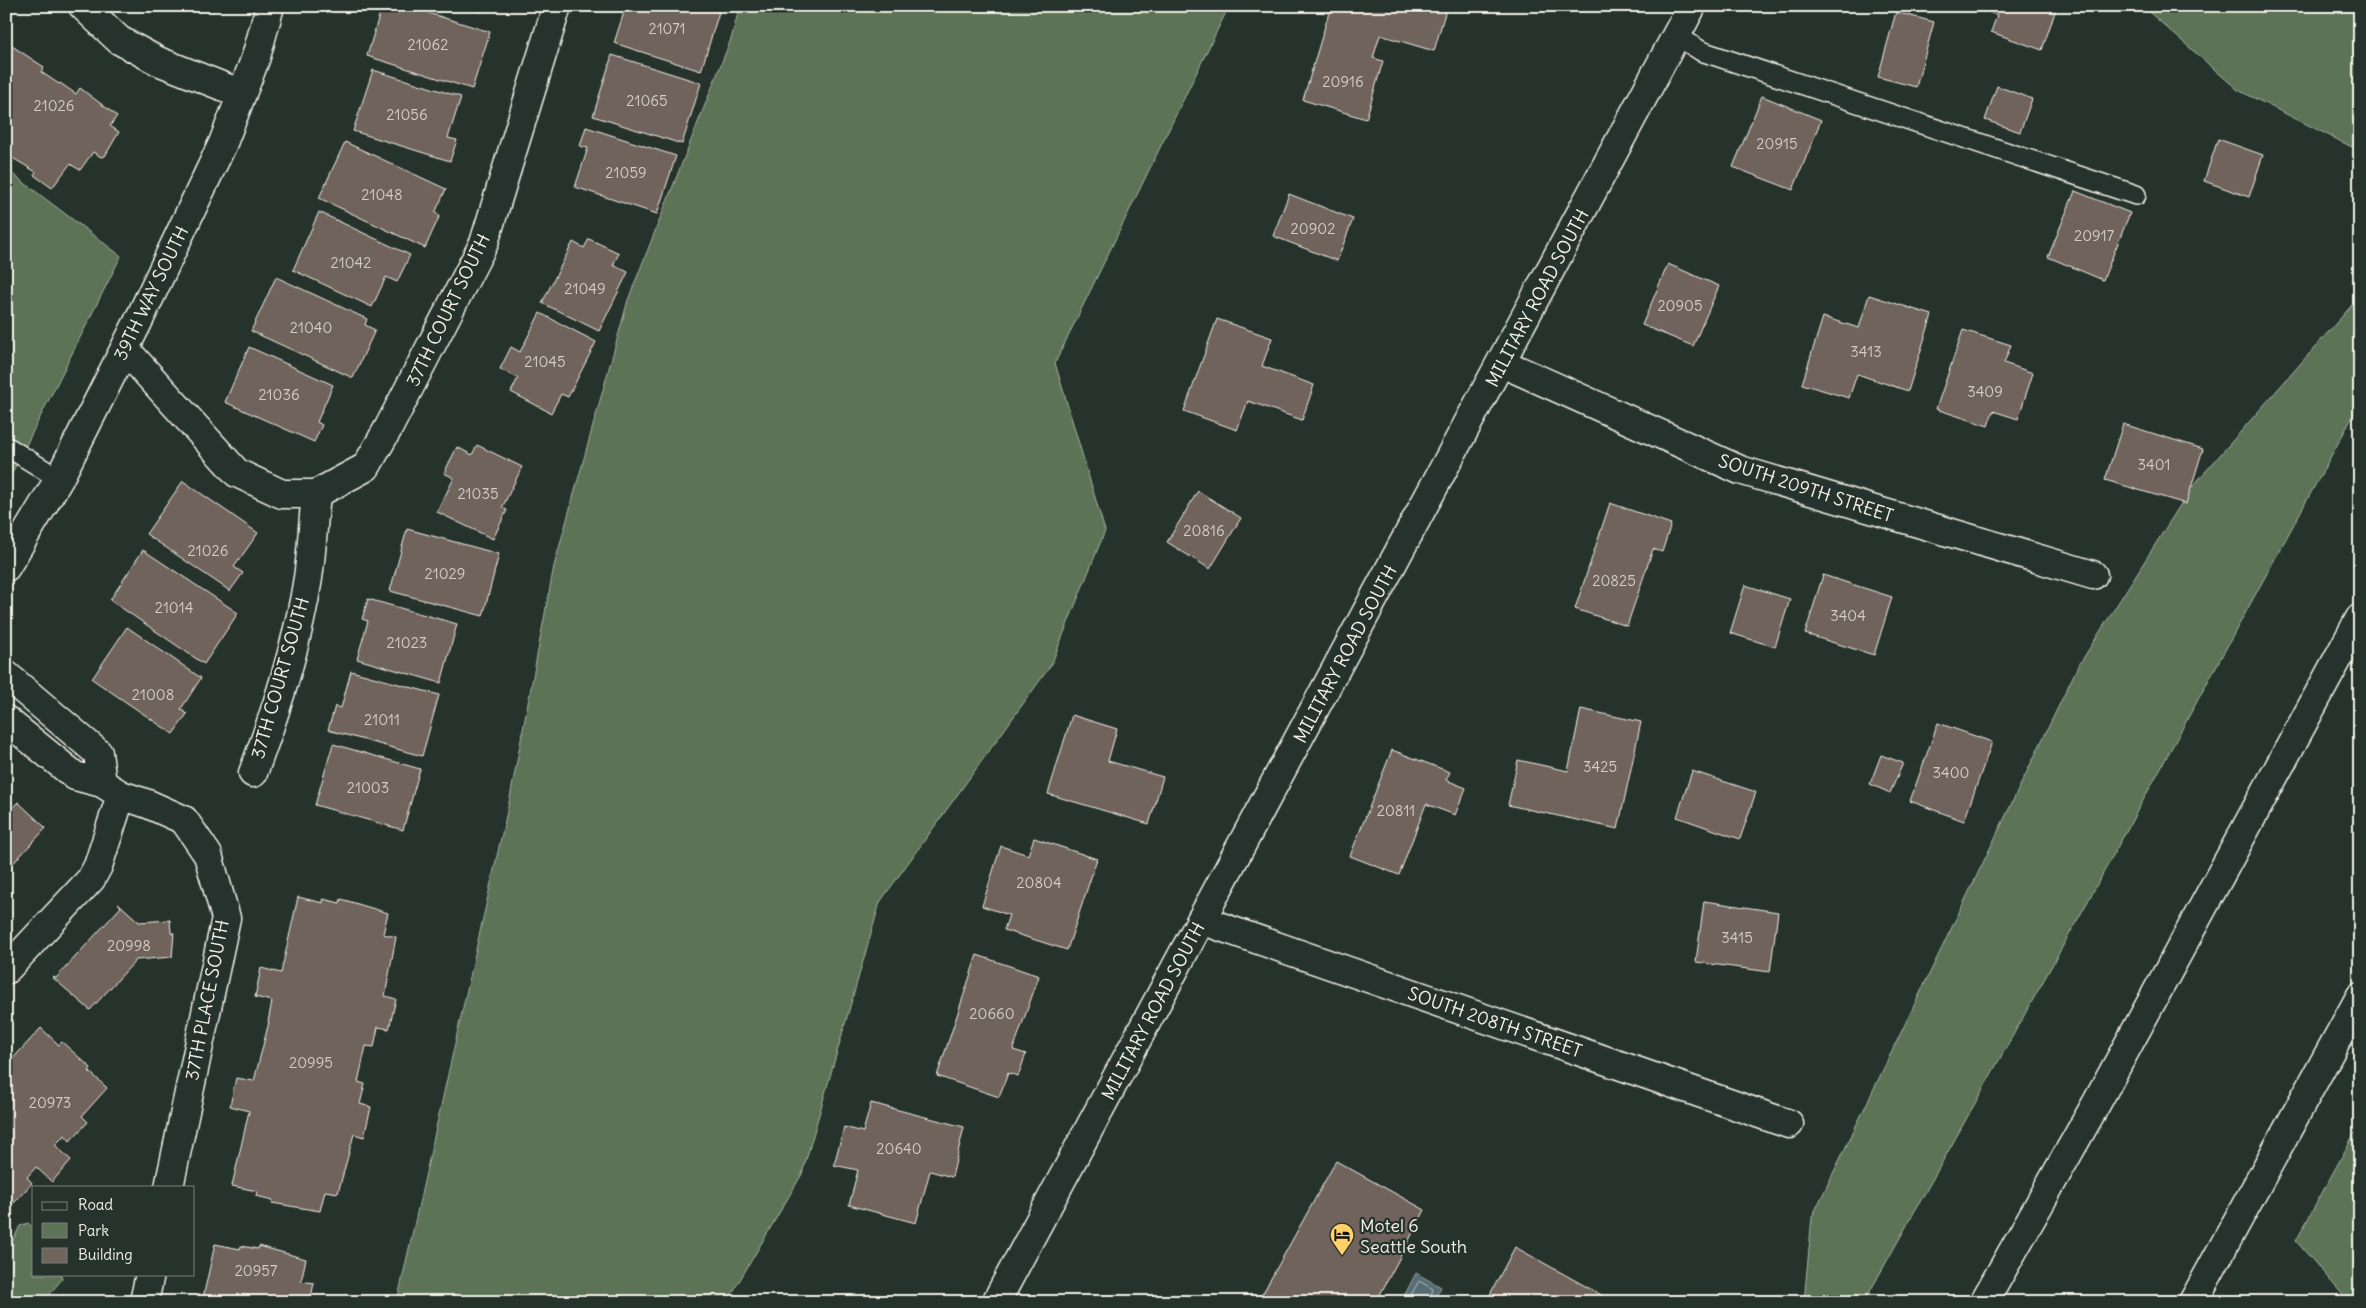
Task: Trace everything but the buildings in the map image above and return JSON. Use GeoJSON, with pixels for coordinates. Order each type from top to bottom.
{"type":"FeatureCollection","features":[{"type":"Feature","properties":{"kind":"main road"},"geometry":{"type":"LineString","coordinates":[[83,6],[119,40],[158,61],[242,94]]}},
{"type":"Feature","properties":{"kind":"main road","name":"39TH WAY SOUTH"},"geometry":{"type":"LineString","coordinates":[[6,567],[59,479],[125,349],[223,143],[256,57],[270,6]]}},
{"type":"Feature","properties":{"kind":"main road","name":"37TH COURT SOUTH"},"geometry":{"type":"LineString","coordinates":[[125,349],[237,473],[260,485],[282,494],[316,494],[366,467],[389,427],[484,243],[557,6]]}},
{"type":"Feature","properties":{"kind":"main road","name":"MILITARY ROAD SOUTH"},"geometry":{"type":"LineString","coordinates":[[996,1302],[1502,363],[1692,6]]}},
{"type":"Feature","properties":{"kind":"main road","name":"SOUTH 209TH STREET"},"geometry":{"type":"LineString","coordinates":[[1502,363],[1740,470],[2093,575]]}},
{"type":"Feature","properties":{"kind":"main road","name":"37TH COURT SOUTH"},"geometry":{"type":"LineString","coordinates":[[253,773],[268,733],[292,647],[307,579],[316,494]]}},
{"type":"Feature","properties":{"kind":"main road"},"geometry":{"type":"LineString","coordinates":[[1984,1302],[2101,1096],[2360,618]]}},
{"type":"Feature","properties":{"kind":"main road"},"geometry":{"type":"LineString","coordinates":[[6,675],[98,753],[112,789],[98,866],[91,878],[6,970]]}},
{"type":"Feature","properties":{"kind":"main road","name":"37TH PLACE SOUTH"},"geometry":{"type":"LineString","coordinates":[[6,720],[75,776],[112,789],[184,820],[208,855],[226,918],[169,1186]]}},
{"type":"Feature","properties":{"kind":"main road","name":"SOUTH 208TH STREET"},"geometry":{"type":"LineString","coordinates":[[1201,920],[1789,1124]]}},
{"type":"Feature","properties":{"kind":"main road"},"geometry":{"type":"LineString","coordinates":[[2193,1302],[2360,997]]}},
{"type":"Feature","properties":{"kind":"main road"},"geometry":{"type":"LineString","coordinates":[[144,1302],[150,1276]]}},
{"type":"Feature","properties":{"kind":"lane"},"geometry":{"type":"LineString","coordinates":[[1676,35],[1701,51],[2136,195]]}},
{"type":"Feature","properties":{"kind":"lane"},"geometry":{"type":"LineString","coordinates":[[6,446],[59,479]]}},
{"type":"Feature","properties":{"kind":"green space"},"geometry":{"type":"Polygon","coordinates":[[[740,6],[1229,6],[1055,363],[1105,531],[1051,665],[880,902],[802,1174],[727,1302],[397,1302],[510,798],[554,566],[628,300],[731,39],[740,6]]]}},
{"type":"Feature","properties":{"kind":"green space"},"geometry":{"type":"Polygon","coordinates":[[[2142,6],[2360,6],[2360,151],[2238,90],[2142,6]]]}},
{"type":"Feature","properties":{"kind":"green space"},"geometry":{"type":"Polygon","coordinates":[[[6,169],[121,256],[6,485],[6,169]]]}},
{"type":"Feature","properties":{"kind":"green space"},"geometry":{"type":"Polygon","coordinates":[[[2360,296],[2360,403],[2088,901],[1864,1302],[1804,1302],[1812,1217],[2077,668],[2191,488],[2360,296]]]}},
{"type":"Feature","properties":{"kind":"green space"},"geometry":{"type":"Polygon","coordinates":[[[2360,1123],[2360,1302],[2349,1302],[2296,1241],[2360,1123]]]}},
{"type":"Feature","properties":{"kind":"green space"},"geometry":{"type":"Polygon","coordinates":[[[28,1223],[32,1226],[32,1276],[61,1276],[62,1279],[43,1302],[13,1302],[6,1299],[6,1254],[20,1226],[28,1223]]]}},
{"type":"Feature","properties":{"kind":"water"},"geometry":{"type":"Polygon","coordinates":[[[1416,1273],[1441,1287],[1433,1302],[1401,1302],[1416,1273]]]}},
{"type":"Feature","properties":{"kind":"place","name":"Motel 6 Seattle South"},"geometry":{"type":"Point","coordinates":[1342,1256]}}]}
